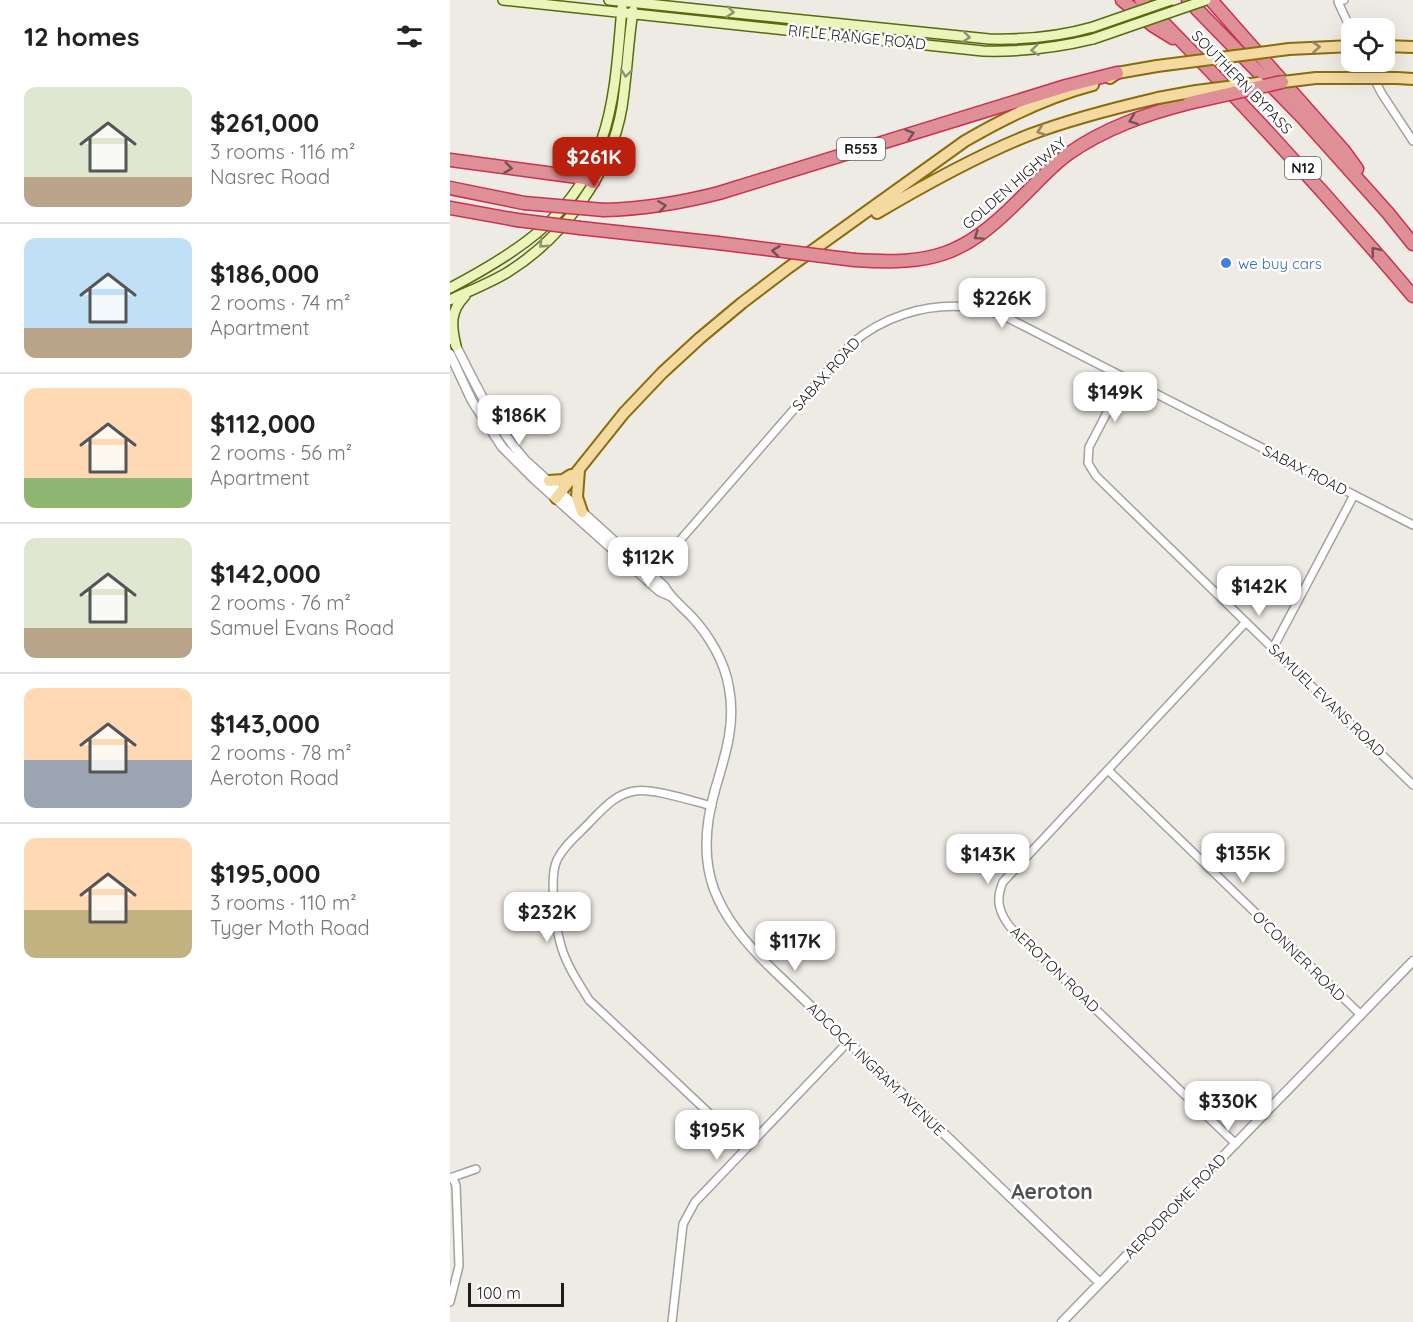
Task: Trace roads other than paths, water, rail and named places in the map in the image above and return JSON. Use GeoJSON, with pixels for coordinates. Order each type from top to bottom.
{"type":"FeatureCollection","features":[{"type":"Feature","properties":{"kind":"highway"},"geometry":{"type":"LineString","coordinates":[[1122,0],[1152,25],[1187,46]]}},
{"type":"Feature","properties":{"kind":"highway","name":"SOUTHERN BYPASS"},"geometry":{"type":"LineString","coordinates":[[1141,0],[1299,164],[1413,296]]}},
{"type":"Feature","properties":{"kind":"highway","name":"SOUTHERN BYPASS"},"geometry":{"type":"LineString","coordinates":[[1188,0],[1257,70],[1388,213],[1413,244]]}},
{"type":"Feature","properties":{"kind":"highway"},"geometry":{"type":"LineString","coordinates":[[1210,0],[1344,151],[1388,213]]}},
{"type":"Feature","properties":{"kind":"highway","name":"R553"},"geometry":{"type":"LineString","coordinates":[[450,188],[524,203],[604,210],[637,210],[671,205],[719,193],[1066,86],[1117,73]]}},
{"type":"Feature","properties":{"kind":"highway","name":"GOLDEN HIGHWAY"},"geometry":{"type":"LineString","coordinates":[[450,208],[517,220],[855,260],[906,262],[927,259],[960,247],[994,224],[1050,169],[1088,141],[1124,123],[1189,103],[1282,82]]}},
{"type":"Feature","properties":{"kind":"highway"},"geometry":{"type":"LineString","coordinates":[[450,160],[589,180]]}},
{"type":"Feature","properties":{"kind":"main road","name":"RIFLE RANGE ROAD"},"geometry":{"type":"LineString","coordinates":[[503,0],[983,51],[1033,51],[1067,46],[1206,0]]}},
{"type":"Feature","properties":{"kind":"main road","name":"RIFLE RANGE ROAD"},"geometry":{"type":"LineString","coordinates":[[609,0],[989,39],[1032,39],[1068,34],[1171,0]]}},
{"type":"Feature","properties":{"kind":"main road"},"geometry":{"type":"LineString","coordinates":[[450,288],[505,258],[529,240],[589,180],[603,138],[613,88],[622,1]]}},
{"type":"Feature","properties":{"kind":"main road"},"geometry":{"type":"LineString","coordinates":[[450,300],[508,272],[535,251],[573,212],[589,180],[612,143],[622,108],[635,3]]}},
{"type":"Feature","properties":{"kind":"main road"},"geometry":{"type":"LineString","coordinates":[[606,12],[615,20],[618,40]]}},
{"type":"Feature","properties":{"kind":"main road"},"geometry":{"type":"LineString","coordinates":[[630,36],[639,22],[653,17]]}},
{"type":"Feature","properties":{"kind":"main road","name":"R553"},"geometry":{"type":"LineString","coordinates":[[1117,73],[1289,49],[1341,46]]}},
{"type":"Feature","properties":{"kind":"main road"},"geometry":{"type":"LineString","coordinates":[[1395,46],[1413,47]]}},
{"type":"Feature","properties":{"kind":"main road"},"geometry":{"type":"LineString","coordinates":[[558,495],[624,413],[662,373],[742,303],[965,141],[1035,105],[1098,83],[1117,73]]}},
{"type":"Feature","properties":{"kind":"main road","name":"GOLDEN HIGHWAY"},"geometry":{"type":"LineString","coordinates":[[1282,82],[1316,78],[1413,79]]}},
{"type":"Feature","properties":{"kind":"main road"},"geometry":{"type":"LineString","coordinates":[[827,242],[938,177],[1010,143],[1088,116],[1158,98],[1246,84],[1282,82]]}},
{"type":"Feature","properties":{"kind":"main road"},"geometry":{"type":"LineString","coordinates":[[456,346],[451,324],[452,315],[458,302],[474,289]]}},
{"type":"Feature","properties":{"kind":"main road"},"geometry":{"type":"LineString","coordinates":[[549,481],[563,480],[579,469]]}},
{"type":"Feature","properties":{"kind":"main road"},"geometry":{"type":"LineString","coordinates":[[579,469],[577,496],[582,512]]}},
{"type":"Feature","properties":{"kind":"street"},"geometry":{"type":"LineString","coordinates":[[1341,1],[1347,18]]}},
{"type":"Feature","properties":{"kind":"street"},"geometry":{"type":"LineString","coordinates":[[1370,72],[1413,141]]}},
{"type":"Feature","properties":{"kind":"street","name":"SABAX ROAD"},"geometry":{"type":"LineString","coordinates":[[649,576],[850,345],[874,326],[913,311],[945,307],[970,307],[1000,314],[1413,525]]}},
{"type":"Feature","properties":{"kind":"street","name":"ADCOCK INGRAM AVENUE"},"geometry":{"type":"LineString","coordinates":[[450,333],[496,423],[525,460],[549,481],[558,495],[649,576]]}},
{"type":"Feature","properties":{"kind":"street","name":"ADCOCK INGRAM AVENUE"},"geometry":{"type":"LineString","coordinates":[[450,354],[472,401],[497,440],[519,466],[582,512],[649,576],[659,591],[670,596],[691,616],[712,644],[729,685],[731,718],[729,744],[708,821],[706,842],[708,864],[715,892],[725,915],[745,942],[1100,1283]]}},
{"type":"Feature","properties":{"kind":"street","name":"SAMUEL EVANS ROAD"},"geometry":{"type":"LineString","coordinates":[[1125,378],[1089,447],[1088,463],[1096,476],[1413,785]]}},
{"type":"Feature","properties":{"kind":"street"},"geometry":{"type":"LineString","coordinates":[[1273,648],[1354,495]]}},
{"type":"Feature","properties":{"kind":"street","name":"AEROTON ROAD"},"geometry":{"type":"LineString","coordinates":[[1236,1144],[1011,928],[999,911],[998,894],[1003,882],[1246,622]]}},
{"type":"Feature","properties":{"kind":"street","name":"O'CONNER ROAD"},"geometry":{"type":"LineString","coordinates":[[1109,771],[1361,1015]]}},
{"type":"Feature","properties":{"kind":"street"},"geometry":{"type":"LineString","coordinates":[[712,806],[641,790],[619,796],[566,847],[556,861],[553,873],[554,894],[560,943],[572,971],[589,1000],[746,1148]]}},
{"type":"Feature","properties":{"kind":"street","name":"AERODROME ROAD"},"geometry":{"type":"LineString","coordinates":[[1062,1322],[1413,961]]}},
{"type":"Feature","properties":{"kind":"street"},"geometry":{"type":"LineString","coordinates":[[672,1322],[683,1224],[694,1202],[848,1042]]}},
{"type":"Feature","properties":{"kind":"street"},"geometry":{"type":"LineString","coordinates":[[450,1302],[459,1266],[456,1185],[451,1177],[476,1169]]}},
{"type":"Feature","properties":{"kind":"place","name":"we buy cars"},"geometry":{"type":"Point","coordinates":[1226,263]}},
{"type":"Feature","properties":{"kind":"district","name":"Aeroton"},"geometry":{"type":"Point","coordinates":[1052,1191]}}]}
